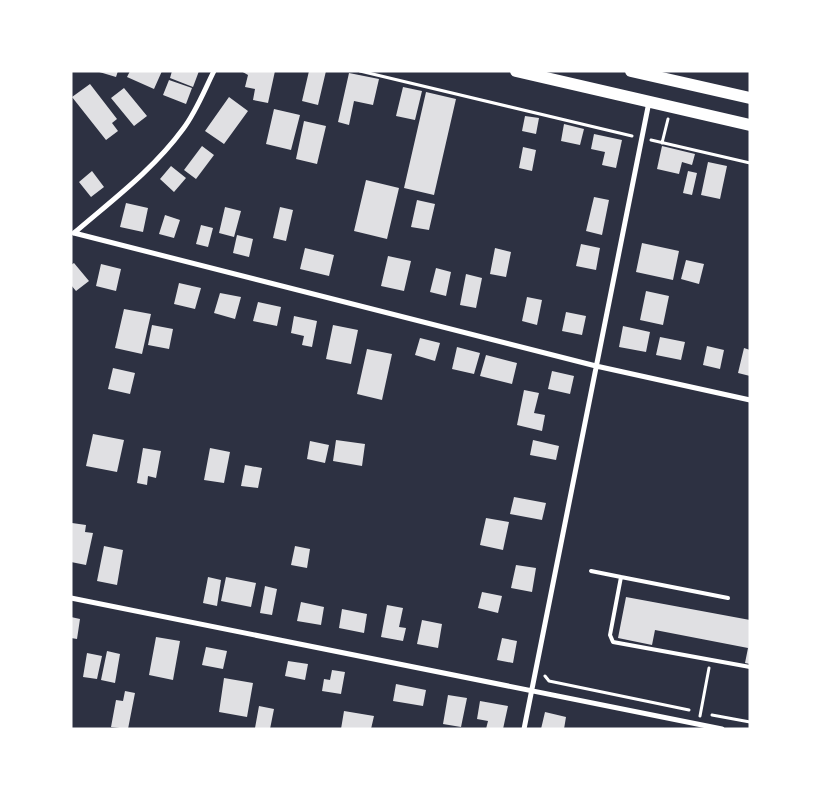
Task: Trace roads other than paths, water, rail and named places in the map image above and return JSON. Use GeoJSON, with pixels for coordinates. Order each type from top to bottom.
{"type":"FeatureCollection","features":[{"type":"Feature","properties":{"kind":"main road"},"geometry":{"type":"LineString","coordinates":[[516,71],[750,124]]}},
{"type":"Feature","properties":{"kind":"main road"},"geometry":{"type":"LineString","coordinates":[[631,71],[750,98]]}},
{"type":"Feature","properties":{"kind":"street"},"geometry":{"type":"LineString","coordinates":[[73,234],[150,167],[167,149],[195,109],[214,71]]}},
{"type":"Feature","properties":{"kind":"street"},"geometry":{"type":"LineString","coordinates":[[524,729],[649,101]]}},
{"type":"Feature","properties":{"kind":"street"},"geometry":{"type":"LineString","coordinates":[[73,234],[596,366],[750,400]]}},
{"type":"Feature","properties":{"kind":"street"},"geometry":{"type":"LineString","coordinates":[[71,598],[722,729]]}},
{"type":"Feature","properties":{"kind":"lane"},"geometry":{"type":"LineString","coordinates":[[591,571],[728,598]]}},
{"type":"Feature","properties":{"kind":"lane"},"geometry":{"type":"LineString","coordinates":[[621,577],[610,635],[613,642],[750,667]]}}]}
